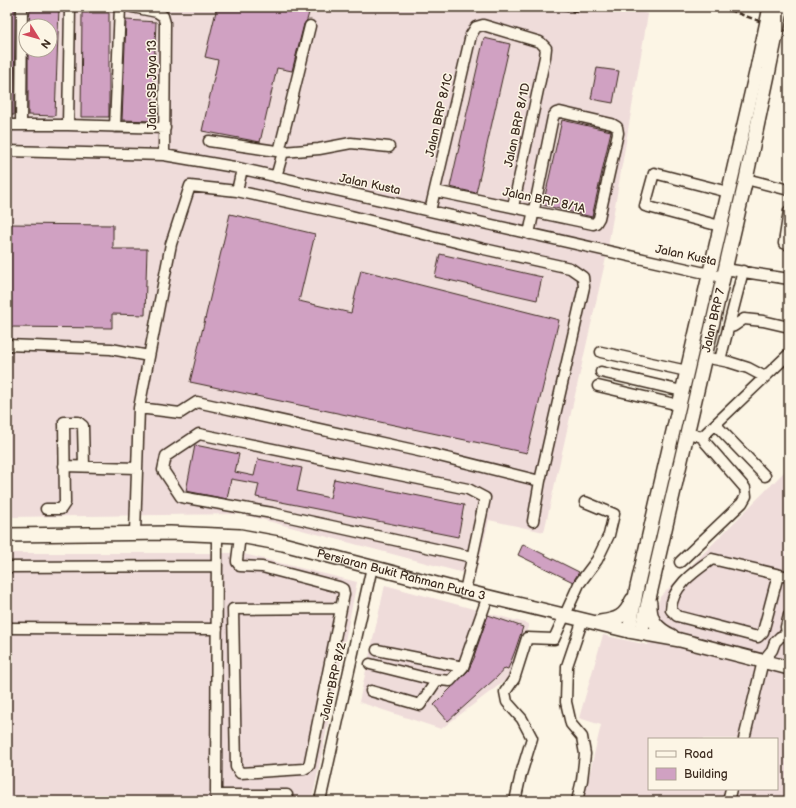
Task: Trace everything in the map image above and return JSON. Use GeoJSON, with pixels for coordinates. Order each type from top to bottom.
{"type":"FeatureCollection","features":[{"type":"Feature","properties":{"kind":"main road","name":"Jalan BRP 7"},"geometry":{"type":"LineString","coordinates":[[635,632],[652,586],[746,179],[763,67],[770,7]]}},
{"type":"Feature","properties":{"kind":"main road","name":"Jalan BRP 7"},"geometry":{"type":"LineString","coordinates":[[635,632],[638,587],[720,226],[763,67],[782,7]]}},
{"type":"Feature","properties":{"kind":"main road","name":"Persiaran Bukit Rahman Putra 3"},"geometry":{"type":"LineString","coordinates":[[7,535],[135,533],[217,534],[240,536],[283,544],[465,591],[635,632],[680,640],[789,668]]}},
{"type":"Feature","properties":{"kind":"main road"},"geometry":{"type":"LineString","coordinates":[[652,586],[650,609],[651,617],[656,625],[665,633],[680,640]]}},
{"type":"Feature","properties":{"kind":"main road"},"geometry":{"type":"LineString","coordinates":[[589,621],[612,620],[622,616],[629,609],[638,587]]}},
{"type":"Feature","properties":{"kind":"street"},"geometry":{"type":"LineString","coordinates":[[20,125],[22,7]]}},
{"type":"Feature","properties":{"kind":"street"},"geometry":{"type":"LineString","coordinates":[[68,125],[70,7]]}},
{"type":"Feature","properties":{"kind":"street"},"geometry":{"type":"LineString","coordinates":[[115,126],[120,7]]}},
{"type":"Feature","properties":{"kind":"street","name":"Jalan SB Jaya 13"},"geometry":{"type":"LineString","coordinates":[[132,7],[157,12],[163,16],[166,23],[164,155]]}},
{"type":"Feature","properties":{"kind":"street","name":"Jalan BRP 8/1D"},"geometry":{"type":"LineString","coordinates":[[476,27],[483,25],[490,27],[540,42],[546,48],[513,207]]}},
{"type":"Feature","properties":{"kind":"street"},"geometry":{"type":"LineString","coordinates":[[276,177],[310,26]]}},
{"type":"Feature","properties":{"kind":"street","name":"Jalan BRP 8/1C"},"geometry":{"type":"LineString","coordinates":[[430,211],[471,35],[476,27]]}},
{"type":"Feature","properties":{"kind":"street","name":"Jalan BRP 8/1A"},"geometry":{"type":"LineString","coordinates":[[435,191],[593,224],[596,223],[599,218],[618,133],[617,127],[612,124],[560,112],[556,113],[553,117],[533,211]]}},
{"type":"Feature","properties":{"kind":"street"},"geometry":{"type":"LineString","coordinates":[[7,125],[165,128]]}},
{"type":"Feature","properties":{"kind":"street"},"geometry":{"type":"LineString","coordinates":[[209,141],[281,152],[319,149],[351,143],[389,147]]}},
{"type":"Feature","properties":{"kind":"street","name":"Jalan Kusta"},"geometry":{"type":"LineString","coordinates":[[7,150],[164,155],[242,169],[709,274],[742,271],[789,279]]}},
{"type":"Feature","properties":{"kind":"street"},"geometry":{"type":"LineString","coordinates":[[236,191],[242,169]]}},
{"type":"Feature","properties":{"kind":"street"},"geometry":{"type":"LineString","coordinates":[[720,226],[645,206],[654,174],[728,192]]}},
{"type":"Feature","properties":{"kind":"street"},"geometry":{"type":"LineString","coordinates":[[746,179],[789,190]]}},
{"type":"Feature","properties":{"kind":"street"},"geometry":{"type":"LineString","coordinates":[[135,533],[138,408],[171,244],[190,186],[236,191],[351,216],[484,249],[570,268],[583,277],[584,287],[540,481],[533,520]]}},
{"type":"Feature","properties":{"kind":"street"},"geometry":{"type":"LineString","coordinates":[[529,234],[533,211]]}},
{"type":"Feature","properties":{"kind":"street"},"geometry":{"type":"LineString","coordinates":[[789,211],[784,243],[789,245]]}},
{"type":"Feature","properties":{"kind":"street"},"geometry":{"type":"LineString","coordinates":[[720,360],[742,271]]}},
{"type":"Feature","properties":{"kind":"street"},"geometry":{"type":"LineString","coordinates":[[728,328],[744,319],[763,321],[789,327]]}},
{"type":"Feature","properties":{"kind":"street"},"geometry":{"type":"LineString","coordinates":[[7,345],[111,350],[149,356]]}},
{"type":"Feature","properties":{"kind":"street"},"geometry":{"type":"LineString","coordinates":[[601,352],[687,371]]}},
{"type":"Feature","properties":{"kind":"street"},"geometry":{"type":"LineString","coordinates":[[702,437],[789,354]]}},
{"type":"Feature","properties":{"kind":"street"},"geometry":{"type":"LineString","coordinates":[[704,357],[748,368],[765,377]]}},
{"type":"Feature","properties":{"kind":"street"},"geometry":{"type":"LineString","coordinates":[[601,372],[682,391]]}},
{"type":"Feature","properties":{"kind":"street"},"geometry":{"type":"LineString","coordinates":[[598,386],[679,405]]}},
{"type":"Feature","properties":{"kind":"street"},"geometry":{"type":"LineString","coordinates":[[138,408],[180,413],[198,402],[423,452],[540,481]]}},
{"type":"Feature","properties":{"kind":"street"},"geometry":{"type":"LineString","coordinates":[[46,509],[59,509],[64,506],[64,422],[78,422],[83,426],[84,466]]}},
{"type":"Feature","properties":{"kind":"street"},"geometry":{"type":"LineString","coordinates":[[716,425],[765,476]]}},
{"type":"Feature","properties":{"kind":"street"},"geometry":{"type":"LineString","coordinates":[[680,562],[742,503],[746,496],[745,488],[702,437],[688,433]]}},
{"type":"Feature","properties":{"kind":"street"},"geometry":{"type":"LineString","coordinates":[[465,591],[472,557],[484,498],[468,489],[199,434],[166,456],[163,470],[181,498],[272,513],[472,557]]}},
{"type":"Feature","properties":{"kind":"street"},"geometry":{"type":"LineString","coordinates":[[64,466],[137,468]]}},
{"type":"Feature","properties":{"kind":"street"},"geometry":{"type":"LineString","coordinates":[[515,801],[521,774],[532,738],[522,719],[507,702],[504,692],[514,679],[527,638],[554,639],[579,584],[597,560],[609,535],[614,514],[585,502]]}},
{"type":"Feature","properties":{"kind":"street"},"geometry":{"type":"LineString","coordinates":[[217,534],[216,798],[287,795]]}},
{"type":"Feature","properties":{"kind":"street"},"geometry":{"type":"LineString","coordinates":[[240,536],[237,560],[240,566],[262,567],[339,587],[343,589],[344,594],[309,766],[304,769],[240,772],[236,767],[233,609],[341,608]]}},
{"type":"Feature","properties":{"kind":"street"},"geometry":{"type":"LineString","coordinates":[[778,575],[763,632],[758,637],[678,616],[671,610],[671,604],[677,590],[683,582],[712,559],[778,575],[789,578]]}},
{"type":"Feature","properties":{"kind":"street"},"geometry":{"type":"LineString","coordinates":[[7,567],[217,566]]}},
{"type":"Feature","properties":{"kind":"street","name":"Jalan BRP 8/2"},"geometry":{"type":"LineString","coordinates":[[320,801],[372,567]]}},
{"type":"Feature","properties":{"kind":"street"},"geometry":{"type":"LineString","coordinates":[[370,664],[430,679],[450,681],[463,667],[473,634],[488,596]]}},
{"type":"Feature","properties":{"kind":"street"},"geometry":{"type":"LineString","coordinates":[[744,738],[763,661],[772,650],[775,642],[780,637],[788,635],[786,627],[789,615]]}},
{"type":"Feature","properties":{"kind":"street"},"geometry":{"type":"LineString","coordinates":[[576,801],[582,780],[585,754],[582,737],[571,724],[566,702],[567,666],[589,621]]}},
{"type":"Feature","properties":{"kind":"street"},"geometry":{"type":"LineString","coordinates":[[7,628],[217,629]]}},
{"type":"Feature","properties":{"kind":"street"},"geometry":{"type":"LineString","coordinates":[[377,650],[463,667]]}},
{"type":"Feature","properties":{"kind":"street"},"geometry":{"type":"LineString","coordinates":[[371,691],[420,705],[437,680]]}},
{"type":"Feature","properties":{"kind":"street"},"geometry":{"type":"LineString","coordinates":[[728,801],[731,790]]}},
{"type":"Feature","properties":{"kind":"shaded area"},"geometry":{"type":"Polygon","coordinates":[[[7,7],[620,7],[648,14],[606,258],[544,532],[489,520],[475,576],[241,514],[7,517],[7,7]]]}},
{"type":"Feature","properties":{"kind":"shaded area"},"geometry":{"type":"Polygon","coordinates":[[[789,467],[789,801],[583,801],[601,725],[579,718],[603,635],[648,645],[660,597],[789,467]]]}},
{"type":"Feature","properties":{"kind":"shaded area"},"geometry":{"type":"Polygon","coordinates":[[[7,553],[240,553],[357,582],[312,801],[7,801],[7,553]]]}},
{"type":"Feature","properties":{"kind":"shaded area"},"geometry":{"type":"Polygon","coordinates":[[[385,585],[529,624],[511,676],[441,729],[359,702],[385,585]]]}},
{"type":"Feature","properties":{"kind":"building"},"geometry":{"type":"Polygon","coordinates":[[[7,7],[15,7],[14,115],[7,115],[7,7]]]}},
{"type":"Feature","properties":{"kind":"building"},"geometry":{"type":"Polygon","coordinates":[[[30,7],[59,7],[58,34],[58,18],[29,18],[30,7]]]}},
{"type":"Feature","properties":{"kind":"building"},"geometry":{"type":"Polygon","coordinates":[[[217,7],[282,7],[309,13],[304,24],[292,71],[277,68],[260,142],[202,131],[218,60],[205,57],[217,7]]]}},
{"type":"Feature","properties":{"kind":"building"},"geometry":{"type":"Polygon","coordinates":[[[82,13],[109,13],[109,117],[81,117],[82,13]]]}},
{"type":"Feature","properties":{"kind":"building"},"geometry":{"type":"Polygon","coordinates":[[[126,20],[156,22],[152,121],[122,120],[126,20]]]}},
{"type":"Feature","properties":{"kind":"building"},"geometry":{"type":"Polygon","coordinates":[[[484,38],[510,44],[476,193],[450,187],[484,38]]]}},
{"type":"Feature","properties":{"kind":"building"},"geometry":{"type":"Polygon","coordinates":[[[28,58],[57,58],[55,116],[28,115],[28,58]]]}},
{"type":"Feature","properties":{"kind":"building"},"geometry":{"type":"Polygon","coordinates":[[[597,68],[619,71],[613,103],[591,99],[597,68]]]}},
{"type":"Feature","properties":{"kind":"building"},"geometry":{"type":"Polygon","coordinates":[[[562,120],[611,131],[592,217],[543,205],[562,120]]]}},
{"type":"Feature","properties":{"kind":"building"},"geometry":{"type":"Polygon","coordinates":[[[230,214],[315,234],[299,301],[351,313],[361,270],[559,320],[527,453],[190,382],[230,214]]]}},
{"type":"Feature","properties":{"kind":"building"},"geometry":{"type":"Polygon","coordinates":[[[7,224],[113,225],[113,249],[147,249],[145,315],[112,314],[112,328],[7,327],[7,224]]]}},
{"type":"Feature","properties":{"kind":"building"},"geometry":{"type":"Polygon","coordinates":[[[440,254],[542,277],[537,300],[435,277],[440,254]]]}},
{"type":"Feature","properties":{"kind":"building"},"geometry":{"type":"Polygon","coordinates":[[[195,445],[239,454],[235,472],[254,476],[258,459],[302,468],[297,491],[330,498],[334,479],[464,505],[458,537],[256,497],[259,484],[231,479],[227,499],[186,491],[195,445]]]}},
{"type":"Feature","properties":{"kind":"building"},"geometry":{"type":"Polygon","coordinates":[[[523,544],[579,572],[573,582],[518,555],[523,544]]]}},
{"type":"Feature","properties":{"kind":"building"},"geometry":{"type":"Polygon","coordinates":[[[488,615],[523,627],[515,651],[508,669],[505,668],[448,721],[434,705],[468,671],[475,656],[488,615]]]}},
{"type":"Feature","properties":{"kind":"railway"},"geometry":{"type":"LineString","coordinates":[[554,7],[577,12]]}},
{"type":"Feature","properties":{"kind":"railway"},"geometry":{"type":"LineString","coordinates":[[721,7],[789,32]]}}]}
